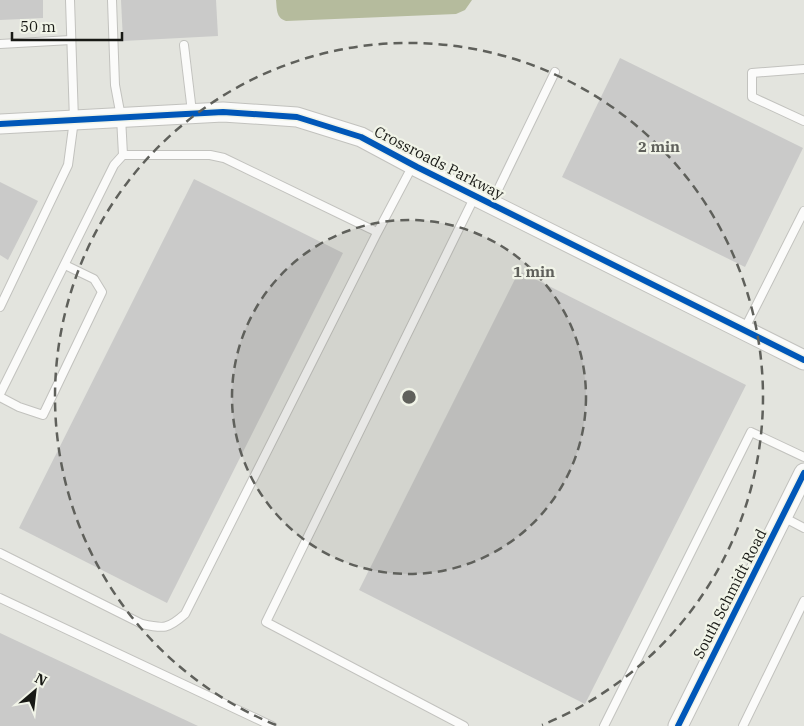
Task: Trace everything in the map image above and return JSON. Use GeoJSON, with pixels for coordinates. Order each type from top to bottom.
{"type":"FeatureCollection","features":[{"type":"Feature","properties":{"kind":"street","name":"Crossroads Parkway"},"geometry":{"type":"LineString","coordinates":[[0,124],[223,112],[297,117],[361,138],[804,360]]}},
{"type":"Feature","properties":{"kind":"street","name":"South Schmidt Road"},"geometry":{"type":"LineString","coordinates":[[678,726],[804,474]]}},
{"type":"Feature","properties":{"kind":"lane"},"geometry":{"type":"LineString","coordinates":[[0,307],[68,165],[74,120],[70,0]]}},
{"type":"Feature","properties":{"kind":"lane"},"geometry":{"type":"LineString","coordinates":[[65,265],[94,279],[102,292],[42,415],[19,408],[0,396],[114,165],[123,155],[121,117],[115,84],[112,0]]}},
{"type":"Feature","properties":{"kind":"lane"},"geometry":{"type":"LineString","coordinates":[[0,44],[71,40]]}},
{"type":"Feature","properties":{"kind":"lane"},"geometry":{"type":"LineString","coordinates":[[184,45],[192,114]]}},
{"type":"Feature","properties":{"kind":"lane"},"geometry":{"type":"LineString","coordinates":[[804,69],[752,72],[752,97],[804,121]]}},
{"type":"Feature","properties":{"kind":"lane"},"geometry":{"type":"LineString","coordinates":[[464,726],[266,622],[483,200],[555,72]]}},
{"type":"Feature","properties":{"kind":"lane"},"geometry":{"type":"LineString","coordinates":[[123,155],[210,155],[224,158],[377,232]]}},
{"type":"Feature","properties":{"kind":"lane"},"geometry":{"type":"LineString","coordinates":[[0,553],[142,624],[157,627],[172,626],[185,614],[377,232],[413,165]]}},
{"type":"Feature","properties":{"kind":"lane"},"geometry":{"type":"LineString","coordinates":[[744,330],[804,211]]}},
{"type":"Feature","properties":{"kind":"lane"},"geometry":{"type":"LineString","coordinates":[[604,726],[751,432],[804,457]]}},
{"type":"Feature","properties":{"kind":"lane"},"geometry":{"type":"LineString","coordinates":[[783,517],[804,528]]}},
{"type":"Feature","properties":{"kind":"lane"},"geometry":{"type":"LineString","coordinates":[[0,598],[272,726]]}},
{"type":"Feature","properties":{"kind":"lane"},"geometry":{"type":"LineString","coordinates":[[743,726],[804,601]]}},
{"type":"Feature","properties":{"kind":"shaded area"},"geometry":{"type":"Polygon","coordinates":[[[276,0],[472,0],[465,10],[456,14],[286,21],[280,18],[276,0]]]}},
{"type":"Feature","properties":{"kind":"building"},"geometry":{"type":"Polygon","coordinates":[[[0,0],[43,0],[43,18],[0,20],[0,0]]]}},
{"type":"Feature","properties":{"kind":"building"},"geometry":{"type":"Polygon","coordinates":[[[121,0],[216,0],[218,36],[123,41],[121,0]]]}},
{"type":"Feature","properties":{"kind":"building"},"geometry":{"type":"Polygon","coordinates":[[[620,58],[803,148],[745,267],[562,177],[620,58]]]}},
{"type":"Feature","properties":{"kind":"building"},"geometry":{"type":"Polygon","coordinates":[[[194,179],[343,253],[167,603],[19,528],[194,179]]]}},
{"type":"Feature","properties":{"kind":"building"},"geometry":{"type":"Polygon","coordinates":[[[0,182],[38,201],[8,260],[0,255],[0,182]]]}},
{"type":"Feature","properties":{"kind":"building"},"geometry":{"type":"Polygon","coordinates":[[[519,271],[746,385],[585,704],[359,590],[519,271]]]}},
{"type":"Feature","properties":{"kind":"building"},"geometry":{"type":"Polygon","coordinates":[[[0,633],[198,726],[0,726],[0,633]]]}},
{"type":"Feature","properties":{"kind":"cycle path"},"geometry":{"type":"LineString","coordinates":[[0,124],[223,112],[297,117],[361,137],[417,167],[804,360]]}},
{"type":"Feature","properties":{"kind":"cycle path"},"geometry":{"type":"LineString","coordinates":[[678,726],[804,473]]}}]}
